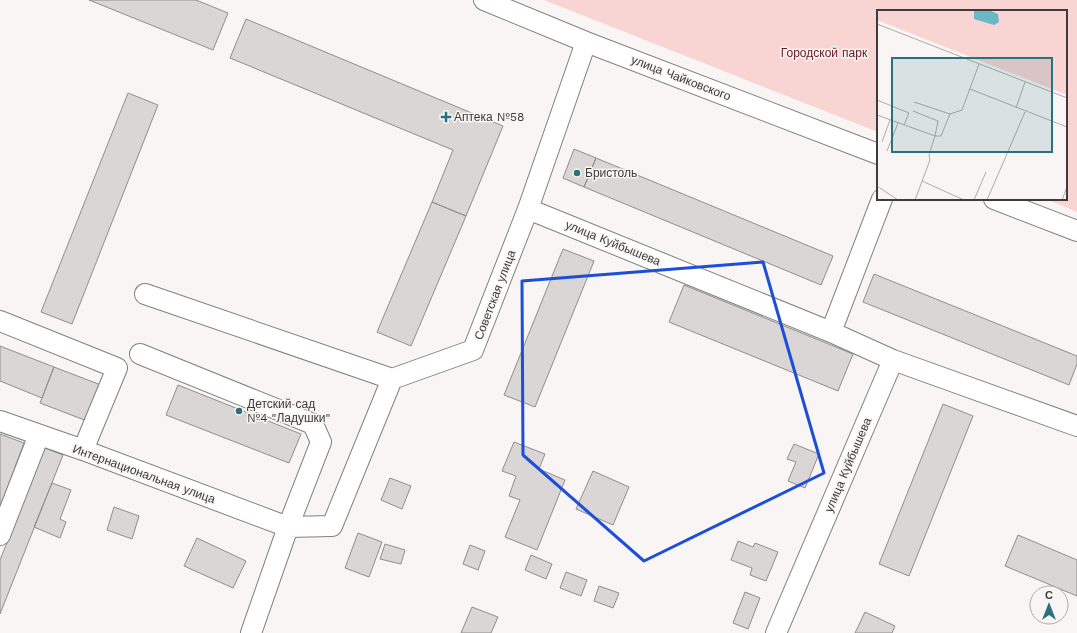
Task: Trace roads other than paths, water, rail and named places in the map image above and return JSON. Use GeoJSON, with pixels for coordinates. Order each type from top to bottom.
{"type":"FeatureCollection","features":[{"type":"Feature","properties":{"kind":"street","name":"улица Чайковского"},"geometry":{"type":"LineString","coordinates":[[484,0],[586,42],[877,154]]}},
{"type":"Feature","properties":{"kind":"street","name":"Советская улица"},"geometry":{"type":"LineString","coordinates":[[392,379],[474,350],[528,209],[586,42]]}},
{"type":"Feature","properties":{"kind":"street"},"geometry":{"type":"LineString","coordinates":[[831,332],[882,200]]}},
{"type":"Feature","properties":{"kind":"street"},"geometry":{"type":"LineString","coordinates":[[997,200],[1077,231]]}},
{"type":"Feature","properties":{"kind":"street","name":"улица Куйбышева"},"geometry":{"type":"LineString","coordinates":[[528,209],[831,332],[893,360],[776,633]]}},
{"type":"Feature","properties":{"kind":"street"},"geometry":{"type":"LineString","coordinates":[[145,294],[392,379],[332,526],[288,527]]}},
{"type":"Feature","properties":{"kind":"street"},"geometry":{"type":"LineString","coordinates":[[0,321],[117,368],[83,450]]}},
{"type":"Feature","properties":{"kind":"street"},"geometry":{"type":"LineString","coordinates":[[140,354],[313,424],[321,442],[288,527],[252,633]]}},
{"type":"Feature","properties":{"kind":"street"},"geometry":{"type":"LineString","coordinates":[[893,360],[1077,426]]}},
{"type":"Feature","properties":{"kind":"street","name":"Интернациональная улица"},"geometry":{"type":"LineString","coordinates":[[0,422],[83,450],[288,527]]}},
{"type":"Feature","properties":{"kind":"street"},"geometry":{"type":"LineString","coordinates":[[0,535],[39,435]]}},
{"type":"Feature","properties":{"kind":"place","name":"Аптека №58"},"geometry":{"type":"Point","coordinates":[446,117]}},
{"type":"Feature","properties":{"kind":"place","name":"Бристоль"},"geometry":{"type":"Point","coordinates":[577,173]}},
{"type":"Feature","properties":{"kind":"place","name":"Детский сад №4 \"Ладушки\""},"geometry":{"type":"Point","coordinates":[239,411]}},
{"type":"Feature","properties":{"kind":"park label","name":"Городской парк"},"geometry":{"type":"Point","coordinates":[824,53]}}]}
